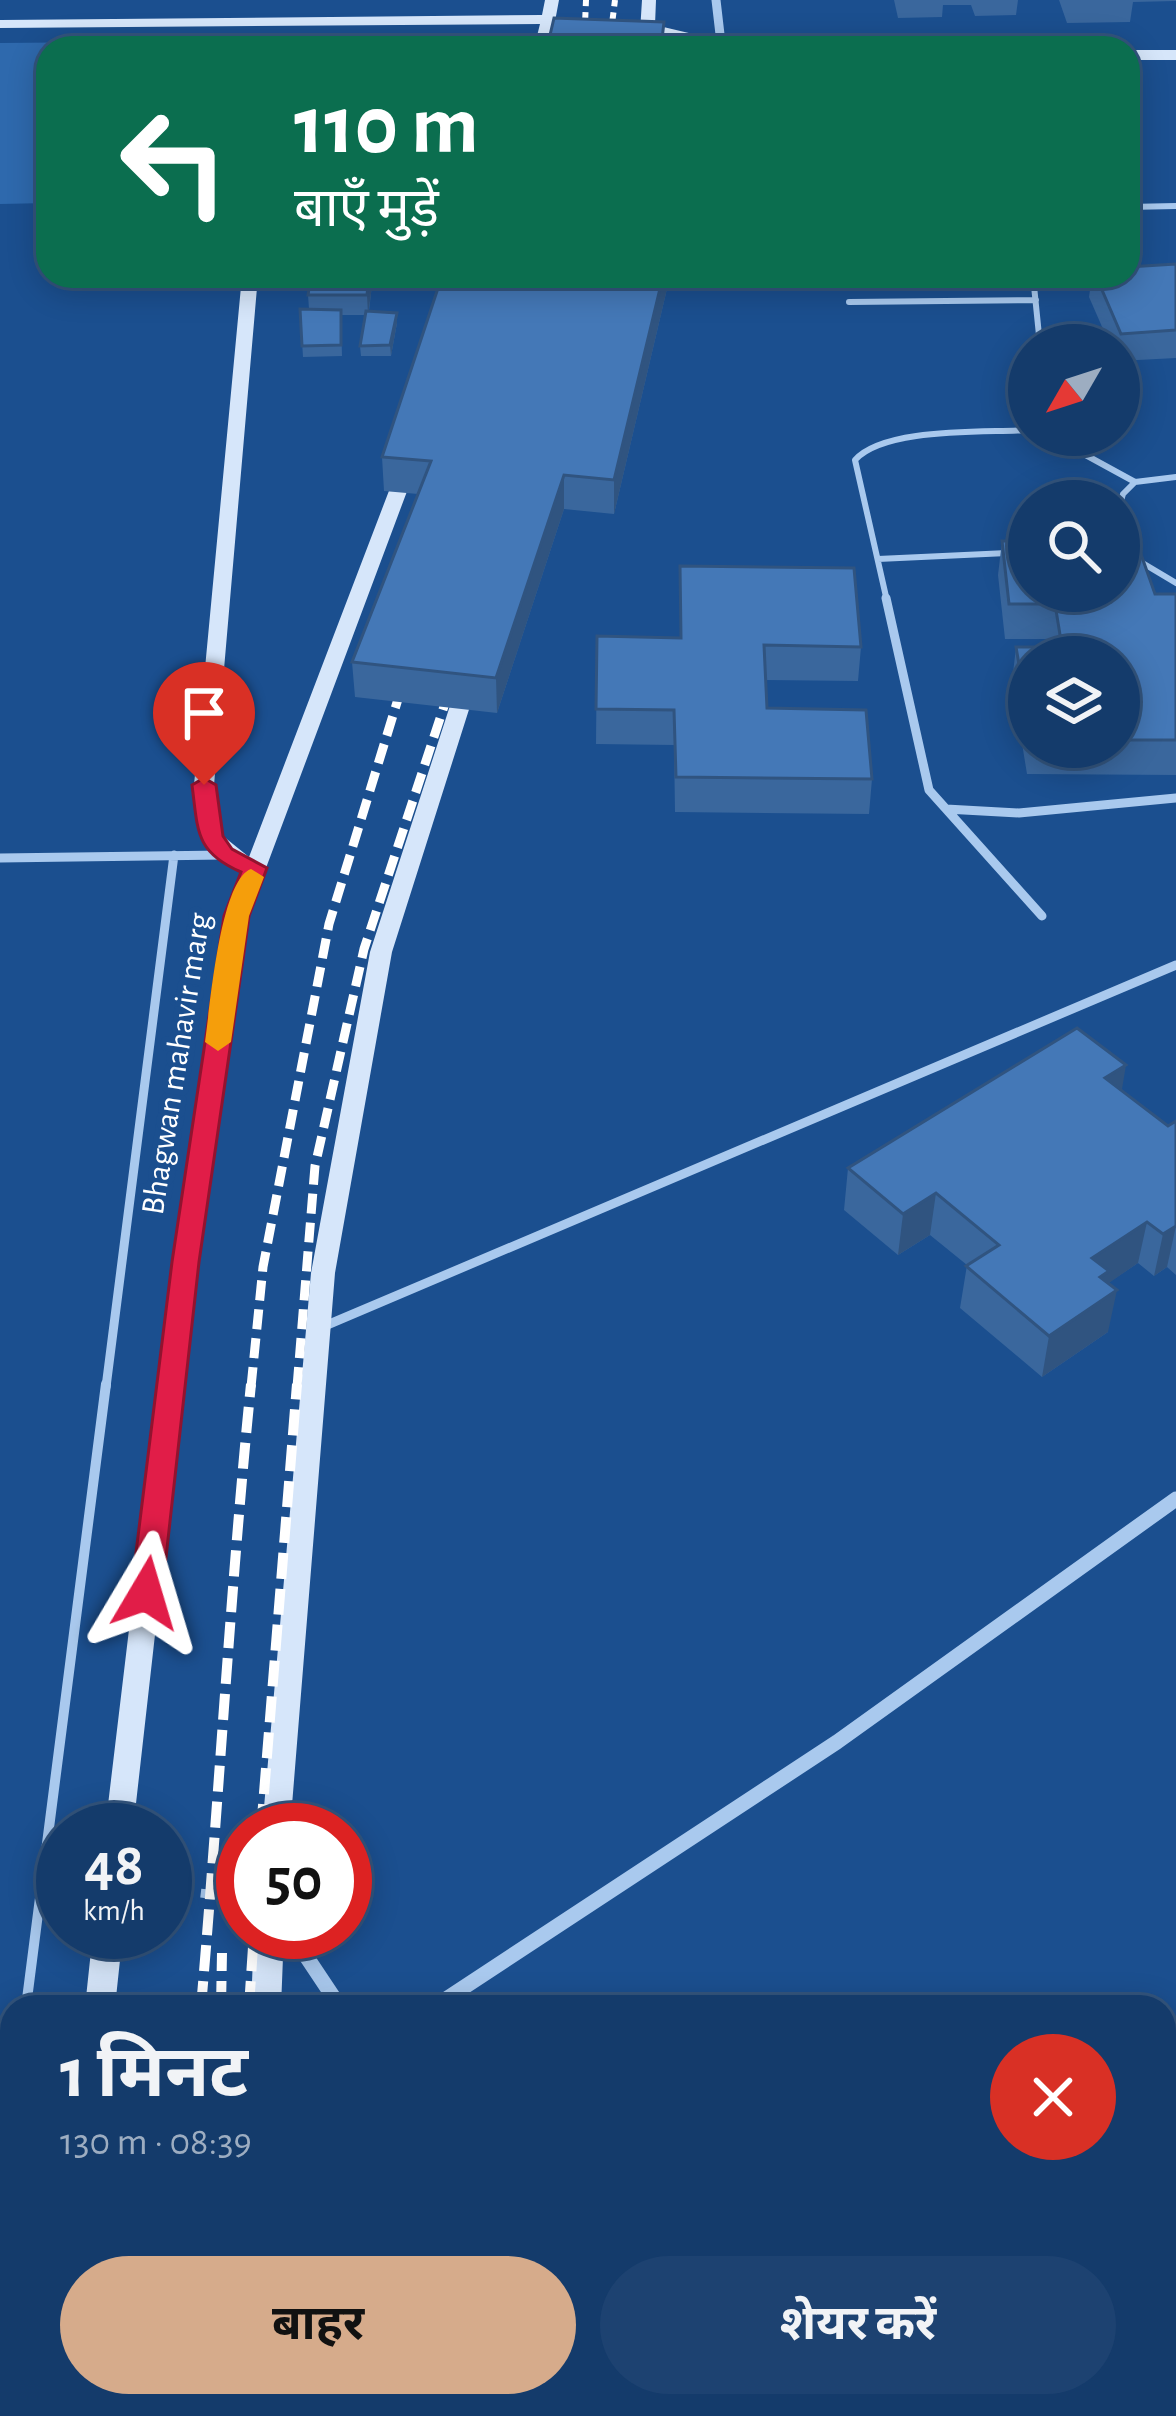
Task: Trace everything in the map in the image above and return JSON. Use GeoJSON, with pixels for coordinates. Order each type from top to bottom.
{"type":"FeatureCollection","features":[{"type":"Feature","properties":{"kind":"main road"},"geometry":{"type":"LineString","coordinates":[[544,36],[552,0]]}},
{"type":"Feature","properties":{"kind":"main road"},"geometry":{"type":"LineString","coordinates":[[648,36],[649,0]]}},
{"type":"Feature","properties":{"kind":"main road"},"geometry":{"type":"LineString","coordinates":[[0,24],[272,28],[548,19]]}},
{"type":"Feature","properties":{"kind":"main road"},"geometry":{"type":"LineString","coordinates":[[648,28],[687,36]]}},
{"type":"Feature","properties":{"kind":"main road"},"geometry":{"type":"LineString","coordinates":[[1140,55],[1176,55]]}},
{"type":"Feature","properties":{"kind":"main road"},"geometry":{"type":"LineString","coordinates":[[249,288],[204,785],[211,836],[224,855],[255,868]]}},
{"type":"Feature","properties":{"kind":"main road","name":"Bhagwan mahavir marg"},"geometry":{"type":"LineString","coordinates":[[122,1803],[185,1262],[237,916],[366,584],[420,430]]}},
{"type":"Feature","properties":{"kind":"main road"},"geometry":{"type":"LineString","coordinates":[[278,1803],[323,1274],[381,952],[478,650]]}},
{"type":"Feature","properties":{"kind":"main road"},"geometry":{"type":"LineString","coordinates":[[101,1995],[105,1959]]}},
{"type":"Feature","properties":{"kind":"main road"},"geometry":{"type":"LineString","coordinates":[[266,1995],[267,1959]]}},
{"type":"Feature","properties":{"kind":"street"},"geometry":{"type":"LineString","coordinates":[[716,0],[720,36]]}},
{"type":"Feature","properties":{"kind":"street"},"geometry":{"type":"LineString","coordinates":[[452,1995],[837,1742],[1176,1499]]}},
{"type":"Feature","properties":{"kind":"street"},"geometry":{"type":"LineString","coordinates":[[308,1959],[332,1995]]}},
{"type":"Feature","properties":{"kind":"lane"},"geometry":{"type":"LineString","coordinates":[[1140,207],[1176,206]]}},
{"type":"Feature","properties":{"kind":"lane"},"geometry":{"type":"LineString","coordinates":[[1034,288],[1038,324]]}},
{"type":"Feature","properties":{"kind":"lane"},"geometry":{"type":"LineString","coordinates":[[849,302],[1036,300]]}},
{"type":"Feature","properties":{"kind":"lane"},"geometry":{"type":"LineString","coordinates":[[1008,431],[887,440],[865,449],[855,460],[929,790],[1042,916]]}},
{"type":"Feature","properties":{"kind":"lane"},"geometry":{"type":"LineString","coordinates":[[1087,456],[1131,480]]}},
{"type":"Feature","properties":{"kind":"lane"},"geometry":{"type":"LineString","coordinates":[[1140,481],[1176,477]]}},
{"type":"Feature","properties":{"kind":"lane"},"geometry":{"type":"LineString","coordinates":[[878,559],[1008,553]]}},
{"type":"Feature","properties":{"kind":"lane"},"geometry":{"type":"LineString","coordinates":[[1140,562],[1176,583]]}},
{"type":"Feature","properties":{"kind":"lane"},"geometry":{"type":"LineString","coordinates":[[946,809],[1019,813],[1176,798]]}},
{"type":"Feature","properties":{"kind":"lane"},"geometry":{"type":"LineString","coordinates":[[28,1995],[174,855]]}},
{"type":"Feature","properties":{"kind":"lane"},"geometry":{"type":"LineString","coordinates":[[0,858],[224,855]]}},
{"type":"Feature","properties":{"kind":"lane"},"geometry":{"type":"LineString","coordinates":[[320,1328],[1176,965]]}},
{"type":"Feature","properties":{"kind":"shaded area"},"geometry":{"type":"Polygon","coordinates":[[[0,43],[36,43],[36,203],[0,204],[0,43]]]}},
{"type":"Feature","properties":{"kind":"building"},"geometry":{"type":"Polygon","coordinates":[[[554,18],[664,22],[662,36],[550,36],[554,18]]]}},
{"type":"Feature","properties":{"kind":"building"},"geometry":{"type":"Polygon","coordinates":[[[1176,264],[1176,330],[1140,333],[1140,324],[1117,324],[1101,288],[1140,288],[1140,266],[1176,264]]]}},
{"type":"Feature","properties":{"kind":"building"},"geometry":{"type":"Polygon","coordinates":[[[309,288],[368,288],[367,295],[308,295],[309,288]]]}},
{"type":"Feature","properties":{"kind":"building"},"geometry":{"type":"Polygon","coordinates":[[[438,288],[660,288],[614,480],[564,475],[496,678],[352,662],[431,461],[382,457],[438,288]]]}},
{"type":"Feature","properties":{"kind":"building"},"geometry":{"type":"Polygon","coordinates":[[[300,309],[341,310],[341,345],[302,346],[300,309]]]}},
{"type":"Feature","properties":{"kind":"building"},"geometry":{"type":"Polygon","coordinates":[[[366,311],[397,313],[390,345],[360,346],[366,311]]]}},
{"type":"Feature","properties":{"kind":"building"},"geometry":{"type":"Polygon","coordinates":[[[1002,541],[1008,541],[1008,595],[1002,541]]]}},
{"type":"Feature","properties":{"kind":"building"},"geometry":{"type":"Polygon","coordinates":[[[1140,551],[1155,594],[1176,594],[1176,740],[1140,740],[1140,636],[1060,636],[1056,612],[1140,612],[1140,551]]]}},
{"type":"Feature","properties":{"kind":"building"},"geometry":{"type":"Polygon","coordinates":[[[680,566],[854,568],[861,647],[764,645],[767,708],[866,710],[872,779],[676,777],[674,710],[596,709],[597,636],[681,638],[680,566]]]}},
{"type":"Feature","properties":{"kind":"building"},"geometry":{"type":"Polygon","coordinates":[[[1077,1028],[1126,1065],[1105,1078],[1168,1126],[1176,1121],[1176,1226],[1163,1234],[1147,1222],[1092,1258],[1109,1271],[1100,1277],[1117,1290],[1049,1336],[966,1266],[999,1245],[936,1193],[903,1214],[848,1168],[1077,1028]]]}},
{"type":"Feature","properties":{"kind":"railway"},"geometry":{"type":"LineString","coordinates":[[584,36],[586,0]]}},
{"type":"Feature","properties":{"kind":"railway"},"geometry":{"type":"LineString","coordinates":[[610,36],[615,0]]}},
{"type":"Feature","properties":{"kind":"railway"},"geometry":{"type":"LineString","coordinates":[[251,1387],[263,1267],[329,924],[406,673]]}},
{"type":"Feature","properties":{"kind":"railway"},"geometry":{"type":"LineString","coordinates":[[297,1387],[315,1166],[364,949],[454,676]]}},
{"type":"Feature","properties":{"kind":"railway"},"geometry":{"type":"LineString","coordinates":[[202,1995],[251,1384]]}},
{"type":"Feature","properties":{"kind":"railway"},"geometry":{"type":"LineString","coordinates":[[263,1803],[297,1384]]}},
{"type":"Feature","properties":{"kind":"railway"},"geometry":{"type":"LineString","coordinates":[[221,1995],[222,1959]]}},
{"type":"Feature","properties":{"kind":"railway"},"geometry":{"type":"LineString","coordinates":[[250,1995],[252,1959]]}},
{"type":"Feature","properties":{"kind":"slow traffic"},"geometry":{"type":"LineString","coordinates":[[218,1042],[237,916],[251,877]]}},
{"type":"Feature","properties":{"kind":"route"},"geometry":{"type":"LineString","coordinates":[[146,1593],[185,1262],[230,959],[237,916],[255,868],[224,855],[211,836],[204,785]]}}]}
